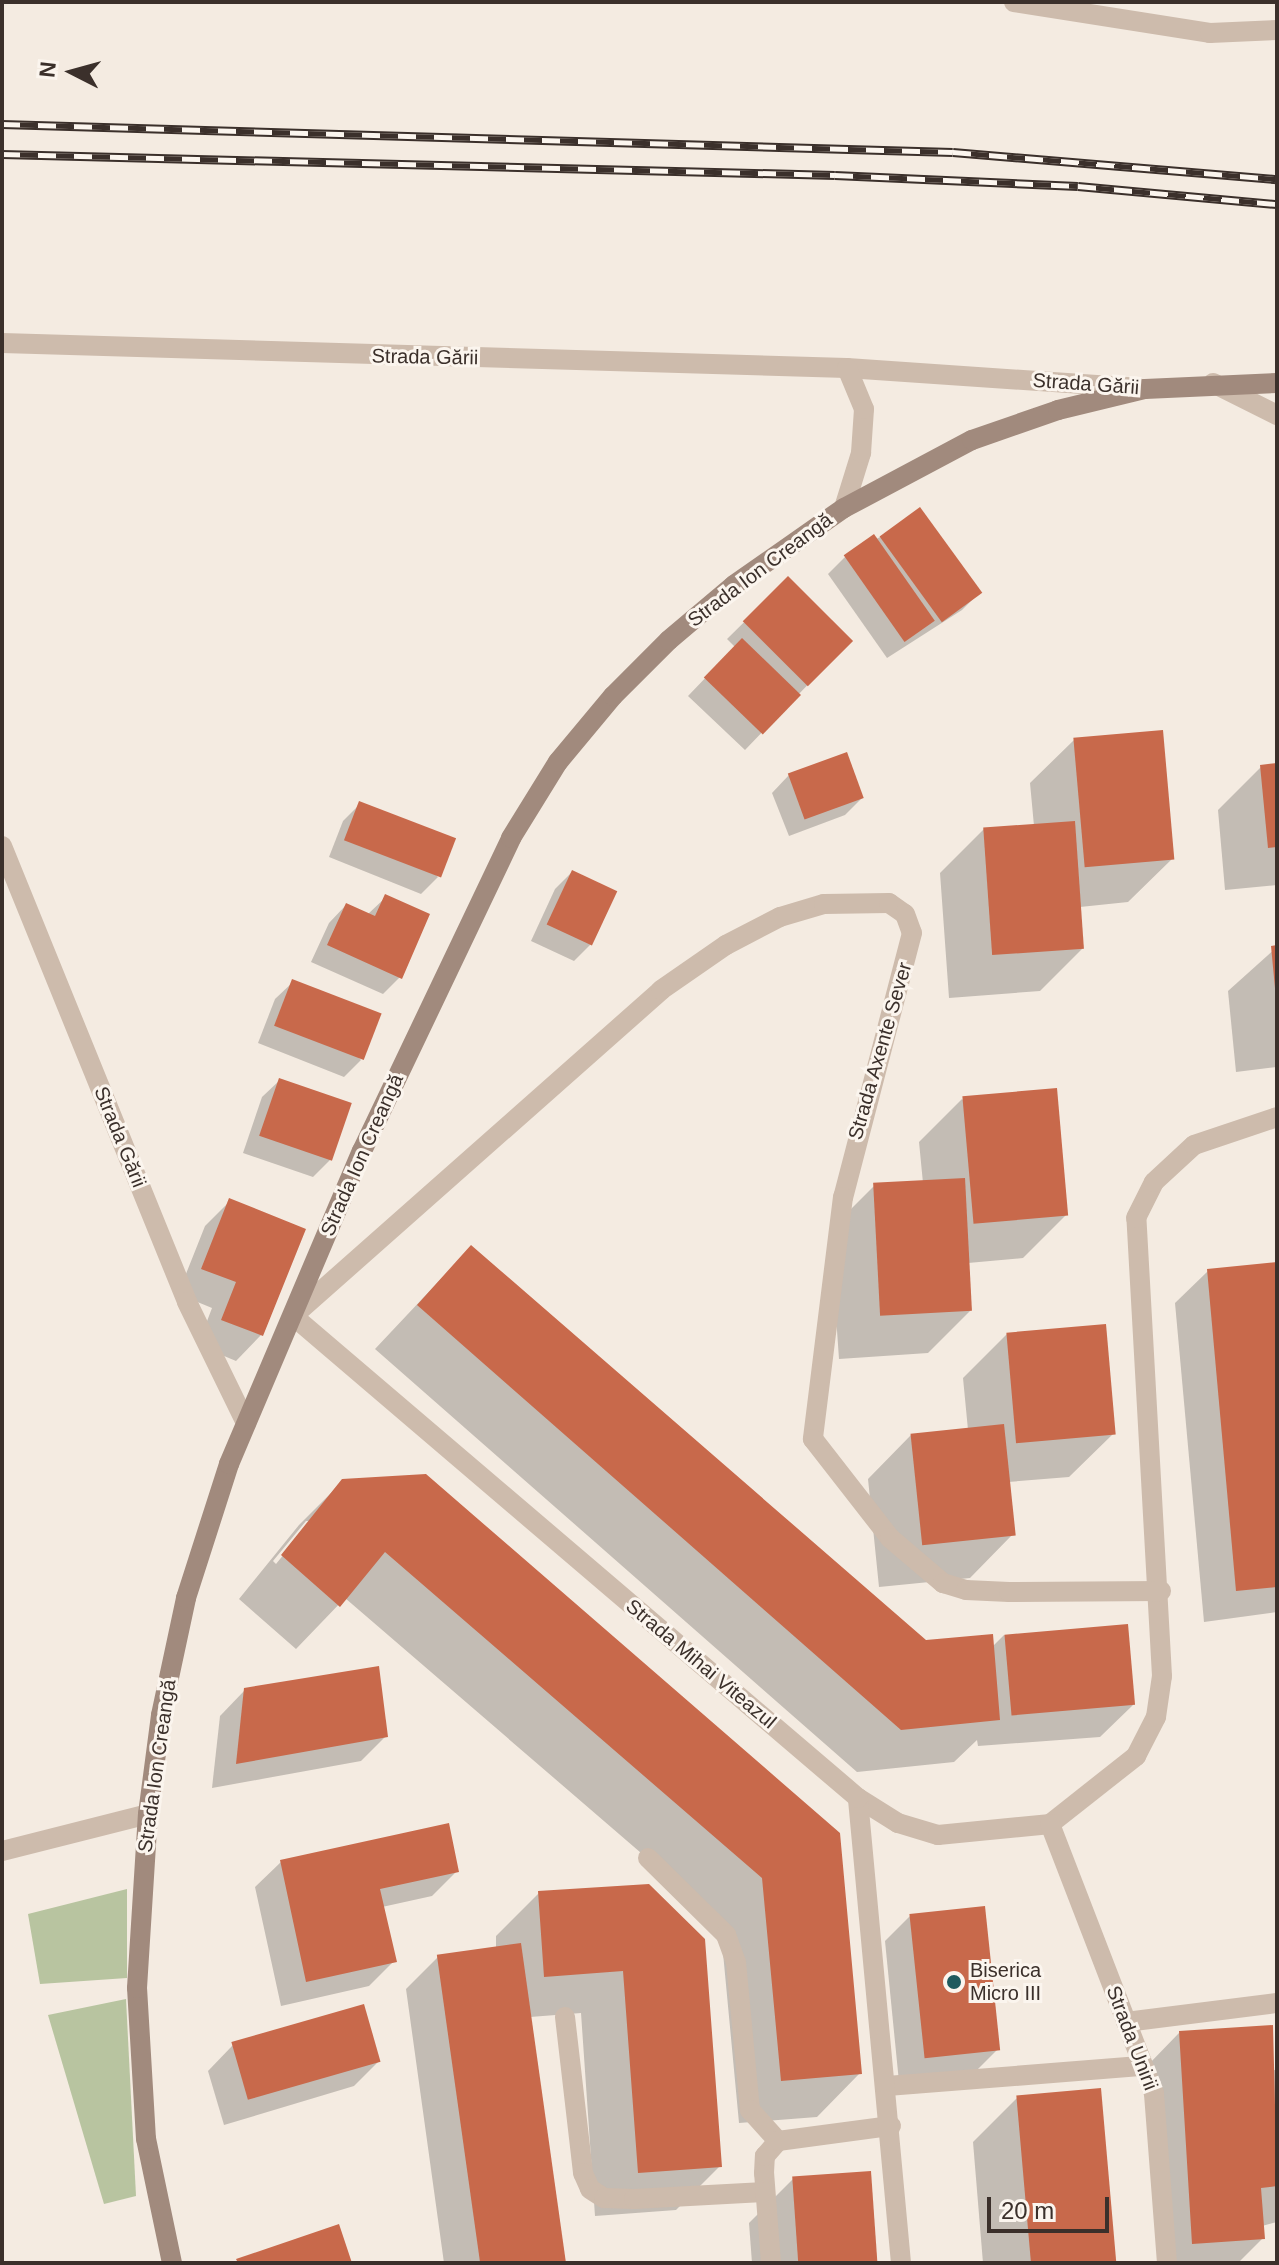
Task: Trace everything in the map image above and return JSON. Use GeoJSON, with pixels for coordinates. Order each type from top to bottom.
{"type":"FeatureCollection","features":[{"type":"Feature","properties":{"kind":"main road","name":"Strada Gării"},"geometry":{"type":"LineString","coordinates":[[1145,389],[1212,383],[1277,383]]}},
{"type":"Feature","properties":{"kind":"main road","name":"Strada Ion Creangă"},"geometry":{"type":"LineString","coordinates":[[172,2263],[146,2139],[139,2056],[138,1921],[161,1715],[186,1598],[246,1423],[459,940],[511,838],[558,762],[613,696],[669,640],[734,585],[844,508],[972,440],[1145,389]]}},
{"type":"Feature","properties":{"kind":"street"},"geometry":{"type":"LineString","coordinates":[[1014,2],[1210,33],[1277,30]]}},
{"type":"Feature","properties":{"kind":"street","name":"Strada Gării"},"geometry":{"type":"LineString","coordinates":[[2,343],[847,368],[1145,389]]}},
{"type":"Feature","properties":{"kind":"street"},"geometry":{"type":"LineString","coordinates":[[844,508],[861,453],[864,409],[847,368]]}},
{"type":"Feature","properties":{"kind":"street"},"geometry":{"type":"LineString","coordinates":[[1212,383],[1277,415]]}},
{"type":"Feature","properties":{"kind":"street","name":"Strada Gării"},"geometry":{"type":"LineString","coordinates":[[2,846],[187,1302],[246,1423]]}},
{"type":"Feature","properties":{"kind":"street","name":"Strada Axente Sever"},"geometry":{"type":"LineString","coordinates":[[293,1316],[661,990],[726,945],[780,917],[824,904],[889,903],[905,914],[912,933],[843,1197],[813,1439],[890,1538],[943,1583],[966,1590],[1009,1592],[1161,1591]]}},
{"type":"Feature","properties":{"kind":"street"},"geometry":{"type":"LineString","coordinates":[[858,1798],[898,1823],[938,1835],[1050,1824],[1136,1756],[1156,1717],[1162,1676],[1161,1591],[1136,1218],[1154,1182],[1194,1145],[1277,1117]]}},
{"type":"Feature","properties":{"kind":"street","name":"Strada Mihai Viteazul"},"geometry":{"type":"LineString","coordinates":[[293,1316],[858,1798]]}},
{"type":"Feature","properties":{"kind":"street"},"geometry":{"type":"LineString","coordinates":[[858,1798],[891,2126],[901,2263]]}},
{"type":"Feature","properties":{"kind":"street"},"geometry":{"type":"LineString","coordinates":[[2,1851],[148,1814]]}},
{"type":"Feature","properties":{"kind":"street","name":"Strada Unirii"},"geometry":{"type":"LineString","coordinates":[[1050,1824],[1154,2094],[1167,2263]]}},
{"type":"Feature","properties":{"kind":"street"},"geometry":{"type":"LineString","coordinates":[[648,1858],[726,1935],[736,1962],[750,2110],[778,2141]]}},
{"type":"Feature","properties":{"kind":"street"},"geometry":{"type":"LineString","coordinates":[[1126,2022],[1277,2003]]}},
{"type":"Feature","properties":{"kind":"street"},"geometry":{"type":"LineString","coordinates":[[565,2017],[583,2173],[590,2189],[604,2198],[634,2199],[765,2192]]}},
{"type":"Feature","properties":{"kind":"street"},"geometry":{"type":"LineString","coordinates":[[887,2086],[1143,2066]]}},
{"type":"Feature","properties":{"kind":"street"},"geometry":{"type":"LineString","coordinates":[[771,2263],[765,2156],[778,2141],[891,2126]]}},
{"type":"Feature","properties":{"kind":"green space"},"geometry":{"type":"Polygon","coordinates":[[[127,1889],[127,1978],[40,1984],[28,1914],[127,1889]]]}},
{"type":"Feature","properties":{"kind":"green space"},"geometry":{"type":"Polygon","coordinates":[[[126,1999],[136,2196],[104,2204],[48,2015],[126,1999]]]}},
{"type":"Feature","properties":{"kind":"building"},"geometry":{"type":"Polygon","coordinates":[[[920,507],[982,593],[942,622],[880,536],[920,507]]]}},
{"type":"Feature","properties":{"kind":"building"},"geometry":{"type":"Polygon","coordinates":[[[874,534],[935,621],[904,642],[844,555],[874,534]]]}},
{"type":"Feature","properties":{"kind":"building"},"geometry":{"type":"Polygon","coordinates":[[[788,576],[853,641],[808,686],[743,621],[788,576]]]}},
{"type":"Feature","properties":{"kind":"building"},"geometry":{"type":"Polygon","coordinates":[[[742,638],[801,695],[763,735],[704,678],[742,638]]]}},
{"type":"Feature","properties":{"kind":"building"},"geometry":{"type":"Polygon","coordinates":[[[1163,730],[1174,860],[1085,867],[1073,738],[1163,730]]]}},
{"type":"Feature","properties":{"kind":"building"},"geometry":{"type":"Polygon","coordinates":[[[847,752],[864,798],[805,820],[788,774],[847,752]]]}},
{"type":"Feature","properties":{"kind":"building"},"geometry":{"type":"Polygon","coordinates":[[[1277,763],[1277,847],[1268,848],[1260,765],[1277,763]]]}},
{"type":"Feature","properties":{"kind":"building"},"geometry":{"type":"Polygon","coordinates":[[[359,801],[456,838],[441,877],[344,840],[359,801]]]}},
{"type":"Feature","properties":{"kind":"building"},"geometry":{"type":"Polygon","coordinates":[[[1075,821],[1084,949],[992,955],[983,827],[1075,821]]]}},
{"type":"Feature","properties":{"kind":"building"},"geometry":{"type":"Polygon","coordinates":[[[572,870],[617,891],[592,946],[547,924],[572,870]]]}},
{"type":"Feature","properties":{"kind":"building"},"geometry":{"type":"Polygon","coordinates":[[[385,894],[430,914],[402,979],[327,945],[346,903],[375,916],[385,894]]]}},
{"type":"Feature","properties":{"kind":"building"},"geometry":{"type":"Polygon","coordinates":[[[1277,945],[1277,987],[1275,988],[1271,946],[1277,945]]]}},
{"type":"Feature","properties":{"kind":"building"},"geometry":{"type":"Polygon","coordinates":[[[292,979],[382,1013],[364,1060],[274,1026],[292,979]]]}},
{"type":"Feature","properties":{"kind":"building"},"geometry":{"type":"Polygon","coordinates":[[[279,1078],[352,1103],[332,1161],[259,1136],[279,1078]]]}},
{"type":"Feature","properties":{"kind":"building"},"geometry":{"type":"Polygon","coordinates":[[[1057,1088],[1068,1216],[974,1224],[962,1096],[1057,1088]]]}},
{"type":"Feature","properties":{"kind":"building"},"geometry":{"type":"Polygon","coordinates":[[[965,1178],[972,1311],[880,1316],[873,1183],[965,1178]]]}},
{"type":"Feature","properties":{"kind":"building"},"geometry":{"type":"Polygon","coordinates":[[[229,1198],[306,1229],[263,1336],[221,1320],[236,1282],[201,1269],[229,1198]]]}},
{"type":"Feature","properties":{"kind":"building"},"geometry":{"type":"Polygon","coordinates":[[[471,1245],[926,1640],[993,1634],[1000,1720],[901,1730],[417,1305],[471,1245]]]}},
{"type":"Feature","properties":{"kind":"building"},"geometry":{"type":"Polygon","coordinates":[[[1277,1262],[1277,1587],[1236,1591],[1207,1269],[1277,1262]]]}},
{"type":"Feature","properties":{"kind":"building"},"geometry":{"type":"Polygon","coordinates":[[[1106,1324],[1116,1435],[1016,1443],[1006,1333],[1106,1324]]]}},
{"type":"Feature","properties":{"kind":"building"},"geometry":{"type":"Polygon","coordinates":[[[1004,1424],[1016,1535],[922,1545],[911,1434],[1004,1424]]]}},
{"type":"Feature","properties":{"kind":"building"},"geometry":{"type":"Polygon","coordinates":[[[426,1474],[840,1833],[862,2074],[781,2081],[762,1878],[385,1552],[340,1607],[281,1555],[342,1479],[426,1474]]]}},
{"type":"Feature","properties":{"kind":"building"},"geometry":{"type":"Polygon","coordinates":[[[1128,1624],[1135,1705],[1012,1715],[1004,1635],[1128,1624]]]}},
{"type":"Feature","properties":{"kind":"building"},"geometry":{"type":"Polygon","coordinates":[[[379,1666],[388,1737],[236,1764],[244,1688],[379,1666]]]}},
{"type":"Feature","properties":{"kind":"building"},"geometry":{"type":"Polygon","coordinates":[[[449,1823],[459,1872],[380,1889],[397,1962],[306,1982],[280,1860],[449,1823]]]}},
{"type":"Feature","properties":{"kind":"building"},"geometry":{"type":"Polygon","coordinates":[[[649,1884],[705,1939],[722,2167],[638,2173],[623,1971],[544,1977],[538,1891],[649,1884]]]}},
{"type":"Feature","properties":{"kind":"building","name":"Biserica Micro III"},"geometry":{"type":"Polygon","coordinates":[[[985,1906],[1000,2050],[925,2058],[909,1914],[985,1906]]]}},
{"type":"Feature","properties":{"kind":"building"},"geometry":{"type":"Polygon","coordinates":[[[521,1943],[566,2263],[480,2263],[437,1955],[521,1943]]]}},
{"type":"Feature","properties":{"kind":"building"},"geometry":{"type":"Polygon","coordinates":[[[364,2004],[381,2062],[248,2100],[231,2042],[364,2004]]]}},
{"type":"Feature","properties":{"kind":"building"},"geometry":{"type":"Polygon","coordinates":[[[1273,2025],[1277,2186],[1261,2188],[1265,2239],[1192,2244],[1179,2031],[1273,2025]]]}},
{"type":"Feature","properties":{"kind":"building"},"geometry":{"type":"Polygon","coordinates":[[[1101,2088],[1116,2263],[1031,2263],[1016,2095],[1101,2088]]]}},
{"type":"Feature","properties":{"kind":"building"},"geometry":{"type":"Polygon","coordinates":[[[871,2171],[877,2263],[798,2263],[792,2177],[871,2171]]]}},
{"type":"Feature","properties":{"kind":"building"},"geometry":{"type":"Polygon","coordinates":[[[339,2224],[352,2263],[238,2263],[236,2259],[339,2224]]]}},
{"type":"Feature","properties":{"kind":"railway"},"geometry":{"type":"LineString","coordinates":[[2,124],[953,152],[1277,179]]}},
{"type":"Feature","properties":{"kind":"railway"},"geometry":{"type":"LineString","coordinates":[[2,154],[835,175],[1078,186],[1277,204]]}},
{"type":"Feature","properties":{"kind":"place","name":"Biserica Micro III"},"geometry":{"type":"Point","coordinates":[954,1982]}}]}
